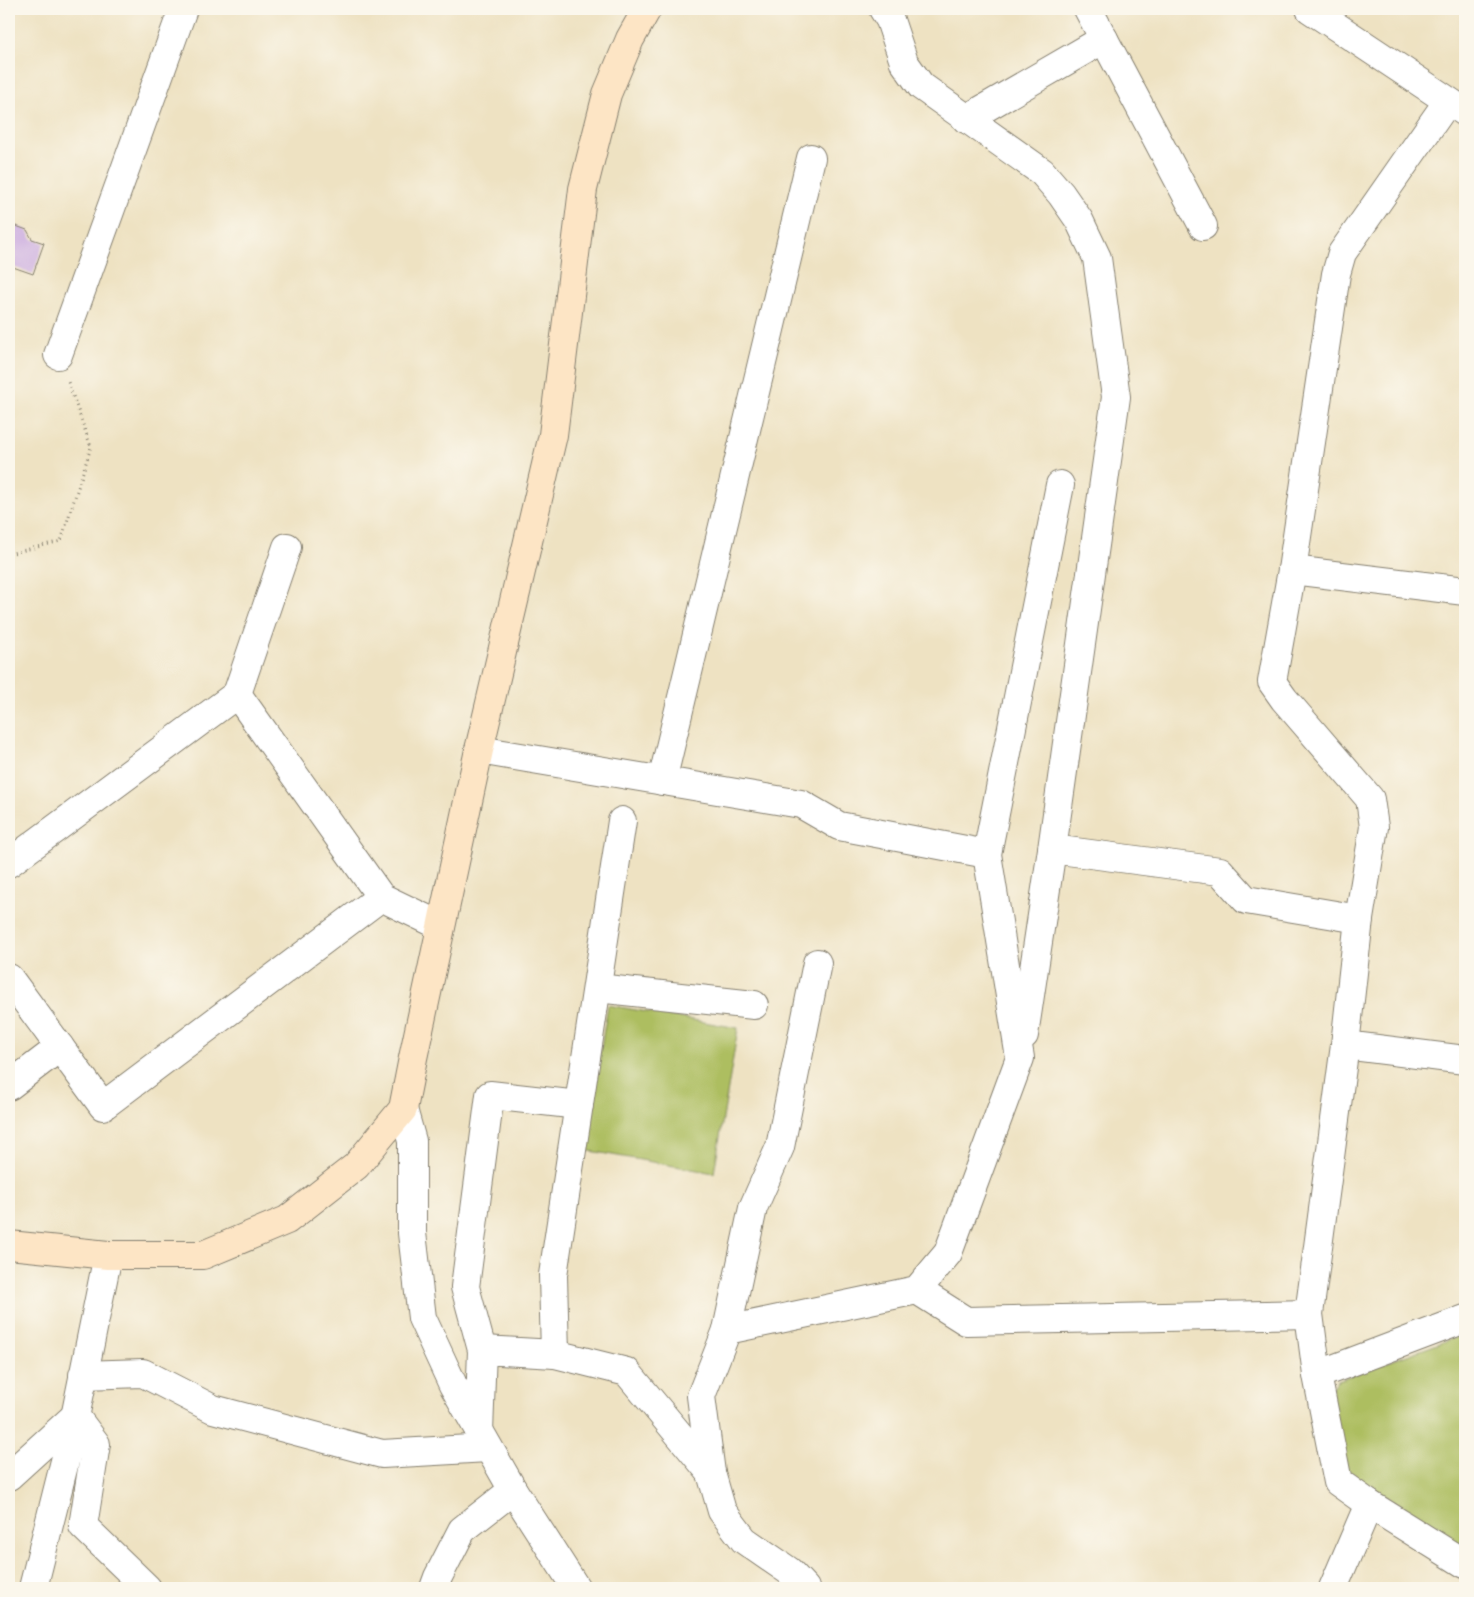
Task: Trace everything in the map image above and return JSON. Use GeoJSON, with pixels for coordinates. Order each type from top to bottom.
{"type":"FeatureCollection","features":[{"type":"Feature","properties":{"kind":"street"},"geometry":{"type":"LineString","coordinates":[[58,355],[183,9]]}},
{"type":"Feature","properties":{"kind":"street"},"geometry":{"type":"LineString","coordinates":[[576,1588],[513,1490],[452,1385],[422,1318],[412,1233],[412,1142],[404,1110],[441,926],[553,435],[583,189],[607,94],[630,39],[647,9]]}},
{"type":"Feature","properties":{"kind":"street"},"geometry":{"type":"LineString","coordinates":[[727,1330],[917,1290],[948,1253],[1020,1058],[1052,849],[1116,397],[1098,258],[1079,220],[1061,194],[1042,172],[921,86],[904,62],[890,20],[883,9]]}},
{"type":"Feature","properties":{"kind":"street"},"geometry":{"type":"LineString","coordinates":[[1088,9],[1203,226]]}},
{"type":"Feature","properties":{"kind":"street"},"geometry":{"type":"LineString","coordinates":[[1310,9],[1456,106],[1342,253],[1336,274],[1292,570],[1272,682],[1284,699],[1370,799],[1374,827],[1359,919],[1345,1044],[1309,1314],[1317,1375],[1338,1482],[1369,1504],[1465,1564]]}},
{"type":"Feature","properties":{"kind":"street"},"geometry":{"type":"LineString","coordinates":[[966,119],[1104,39]]}},
{"type":"Feature","properties":{"kind":"street"},"geometry":{"type":"LineString","coordinates":[[662,781],[810,158]]}},
{"type":"Feature","properties":{"kind":"street"},"geometry":{"type":"LineString","coordinates":[[1020,1058],[987,854],[1060,485]]}},
{"type":"Feature","properties":{"kind":"street"},"geometry":{"type":"LineString","coordinates":[[9,863],[236,694],[286,546]]}},
{"type":"Feature","properties":{"kind":"street"},"geometry":{"type":"LineString","coordinates":[[1292,570],[1465,591]]}},
{"type":"Feature","properties":{"kind":"street"},"geometry":{"type":"LineString","coordinates":[[236,694],[381,897],[441,926]]}},
{"type":"Feature","properties":{"kind":"street"},"geometry":{"type":"LineString","coordinates":[[480,750],[801,804],[839,826],[987,854]]}},
{"type":"Feature","properties":{"kind":"street"},"geometry":{"type":"LineString","coordinates":[[555,1354],[553,1275],[622,821]]}},
{"type":"Feature","properties":{"kind":"street"},"geometry":{"type":"LineString","coordinates":[[1052,849],[1220,871],[1246,900],[1359,919]]}},
{"type":"Feature","properties":{"kind":"street"},"geometry":{"type":"LineString","coordinates":[[9,978],[104,1106],[381,897]]}},
{"type":"Feature","properties":{"kind":"street"},"geometry":{"type":"LineString","coordinates":[[805,1588],[789,1571],[744,1540],[722,1511],[711,1473],[701,1396],[727,1330],[753,1208],[780,1147],[817,963]]}},
{"type":"Feature","properties":{"kind":"street"},"geometry":{"type":"LineString","coordinates":[[597,988],[754,1005]]}},
{"type":"Feature","properties":{"kind":"street"},"geometry":{"type":"LineString","coordinates":[[1345,1044],[1465,1060]]}},
{"type":"Feature","properties":{"kind":"street"},"geometry":{"type":"LineString","coordinates":[[9,1086],[60,1047]]}},
{"type":"Feature","properties":{"kind":"street"},"geometry":{"type":"LineString","coordinates":[[484,1440],[482,1350],[465,1287],[490,1095],[579,1106]]}},
{"type":"Feature","properties":{"kind":"street"},"geometry":{"type":"LineString","coordinates":[[9,1245],[108,1255],[203,1255],[287,1220],[356,1166],[404,1110]]}},
{"type":"Feature","properties":{"kind":"street"},"geometry":{"type":"LineString","coordinates":[[32,1588],[75,1416],[108,1255]]}},
{"type":"Feature","properties":{"kind":"street"},"geometry":{"type":"LineString","coordinates":[[917,1290],[966,1322],[1309,1314]]}},
{"type":"Feature","properties":{"kind":"street"},"geometry":{"type":"LineString","coordinates":[[1317,1375],[1465,1319]]}},
{"type":"Feature","properties":{"kind":"street"},"geometry":{"type":"LineString","coordinates":[[482,1350],[555,1354],[627,1372],[711,1473]]}},
{"type":"Feature","properties":{"kind":"street"},"geometry":{"type":"LineString","coordinates":[[83,1376],[143,1373],[213,1409],[382,1454],[484,1440]]}},
{"type":"Feature","properties":{"kind":"street"},"geometry":{"type":"LineString","coordinates":[[9,1476],[75,1416]]}},
{"type":"Feature","properties":{"kind":"street"},"geometry":{"type":"LineString","coordinates":[[75,1416],[96,1444],[83,1526],[147,1588]]}},
{"type":"Feature","properties":{"kind":"street"},"geometry":{"type":"LineString","coordinates":[[434,1588],[462,1530],[513,1490]]}},
{"type":"Feature","properties":{"kind":"street"},"geometry":{"type":"LineString","coordinates":[[1333,1588],[1369,1504]]}},
{"type":"Feature","properties":{"kind":"path"},"geometry":{"type":"LineString","coordinates":[[9,554],[61,541],[91,447],[58,355]]}},
{"type":"Feature","properties":{"kind":"green space"},"geometry":{"type":"Polygon","coordinates":[[[608,1005],[738,1028],[714,1173],[584,1150],[608,1005]]]}},
{"type":"Feature","properties":{"kind":"green space"},"geometry":{"type":"Polygon","coordinates":[[[1465,1334],[1465,1548],[1345,1470],[1330,1391],[1338,1380],[1465,1334]]]}},
{"type":"Feature","properties":{"kind":"building"},"geometry":{"type":"Polygon","coordinates":[[[16,226],[27,230],[32,239],[44,243],[33,274],[13,267],[9,279],[9,230],[16,226]]]}}]}
